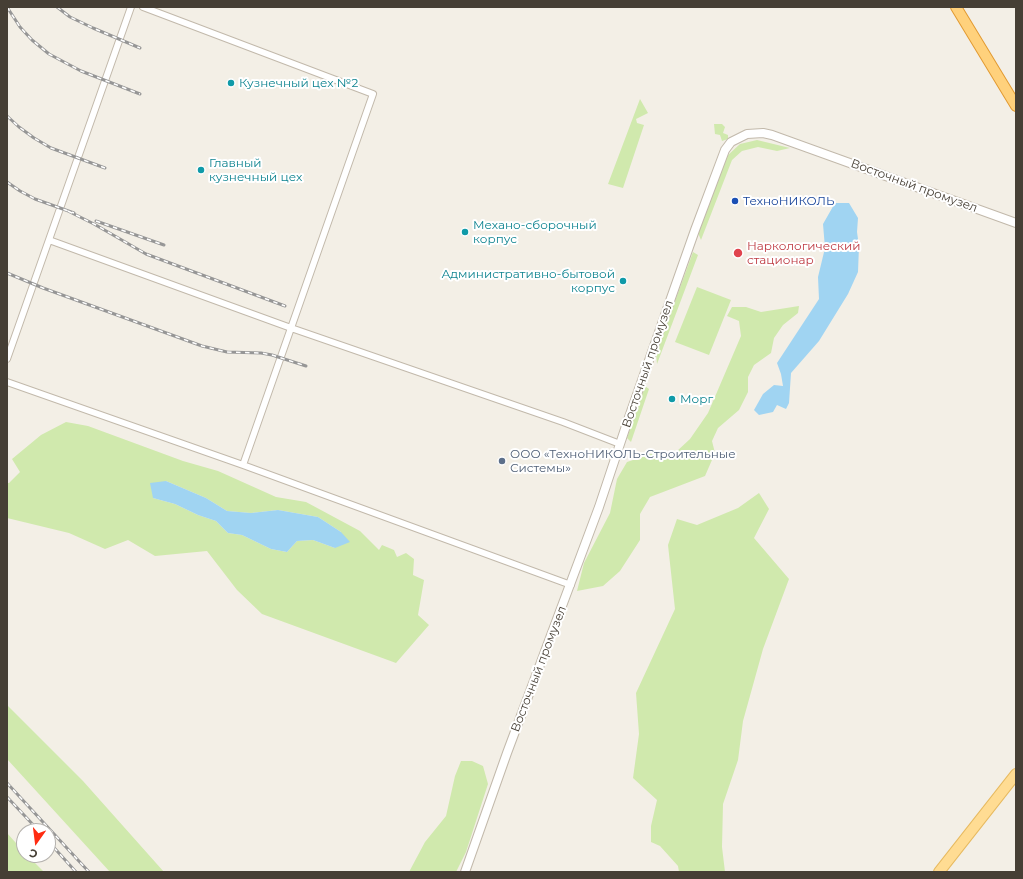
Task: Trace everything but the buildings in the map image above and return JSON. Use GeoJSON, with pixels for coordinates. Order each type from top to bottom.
{"type":"FeatureCollection","features":[{"type":"Feature","properties":{"kind":"highway"},"geometry":{"type":"LineString","coordinates":[[956,7],[1016,106]]}},
{"type":"Feature","properties":{"kind":"main road"},"geometry":{"type":"LineString","coordinates":[[940,872],[1014,780]]}},
{"type":"Feature","properties":{"kind":"street"},"geometry":{"type":"LineString","coordinates":[[7,360],[131,7]]}},
{"type":"Feature","properties":{"kind":"street"},"geometry":{"type":"LineString","coordinates":[[143,7],[373,94],[243,465]]}},
{"type":"Feature","properties":{"kind":"street","name":"Восточный промузел"},"geometry":{"type":"LineString","coordinates":[[465,872],[510,746],[571,584],[725,150],[731,142],[747,134],[763,133],[772,135],[1016,223]]}},
{"type":"Feature","properties":{"kind":"street"},"geometry":{"type":"LineString","coordinates":[[49,240],[291,328],[564,422],[620,444]]}},
{"type":"Feature","properties":{"kind":"street"},"geometry":{"type":"LineString","coordinates":[[7,382],[243,465],[571,584]]}},
{"type":"Feature","properties":{"kind":"green space"},"geometry":{"type":"Polygon","coordinates":[[[640,99],[648,113],[636,119],[637,123],[644,125],[623,188],[608,184],[640,99]]]}},
{"type":"Feature","properties":{"kind":"green space"},"geometry":{"type":"Polygon","coordinates":[[[714,124],[722,124],[725,127],[723,133],[728,135],[728,139],[722,141],[720,135],[715,134],[714,124]]]}},
{"type":"Feature","properties":{"kind":"green space"},"geometry":{"type":"Polygon","coordinates":[[[757,140],[790,148],[777,151],[758,147],[742,151],[732,160],[701,240],[698,233],[727,156],[740,144],[757,140]]]}},
{"type":"Feature","properties":{"kind":"green space"},"geometry":{"type":"Polygon","coordinates":[[[693,252],[698,255],[657,364],[656,353],[693,252]]]}},
{"type":"Feature","properties":{"kind":"green space"},"geometry":{"type":"Polygon","coordinates":[[[697,287],[731,300],[709,355],[675,342],[697,287]]]}},
{"type":"Feature","properties":{"kind":"green space"},"geometry":{"type":"Polygon","coordinates":[[[799,306],[798,313],[783,325],[774,338],[771,353],[754,365],[748,377],[748,392],[739,410],[718,428],[712,441],[715,453],[705,476],[650,497],[640,514],[640,540],[620,571],[603,586],[577,591],[584,563],[610,513],[617,479],[627,462],[651,454],[676,452],[690,439],[708,413],[741,336],[739,321],[727,316],[732,307],[746,307],[761,312],[799,306]]]}},
{"type":"Feature","properties":{"kind":"green space"},"geometry":{"type":"Polygon","coordinates":[[[645,386],[649,389],[631,442],[627,438],[645,386]]]}},
{"type":"Feature","properties":{"kind":"green space"},"geometry":{"type":"Polygon","coordinates":[[[66,422],[88,426],[183,461],[218,471],[276,497],[306,502],[360,531],[379,550],[382,545],[394,550],[397,557],[406,553],[414,559],[413,575],[424,580],[418,615],[429,625],[396,663],[262,614],[237,590],[207,551],[155,556],[128,540],[105,549],[69,533],[7,518],[7,483],[9,483],[20,472],[12,459],[41,435],[66,422]],[[166,481],[153,498],[175,504],[198,515],[216,521],[228,533],[242,535],[271,549],[287,552],[297,541],[313,540],[335,548],[341,532],[318,517],[278,510],[251,513],[227,511],[206,498],[166,481]]]}},
{"type":"Feature","properties":{"kind":"green space"},"geometry":{"type":"Polygon","coordinates":[[[759,493],[769,509],[754,538],[789,579],[763,649],[743,721],[738,760],[723,804],[722,847],[725,872],[679,872],[678,866],[660,846],[651,842],[651,826],[657,800],[633,778],[639,734],[636,693],[675,609],[668,545],[677,519],[697,525],[738,508],[759,493]]]}},
{"type":"Feature","properties":{"kind":"green space"},"geometry":{"type":"Polygon","coordinates":[[[7,705],[83,781],[164,872],[110,872],[7,759],[7,705]]]}},
{"type":"Feature","properties":{"kind":"green space"},"geometry":{"type":"Polygon","coordinates":[[[461,761],[472,761],[483,766],[488,784],[466,852],[456,872],[409,872],[425,842],[446,816],[455,776],[461,761]]]}},
{"type":"Feature","properties":{"kind":"green space"},"geometry":{"type":"Polygon","coordinates":[[[7,833],[16,843],[16,863],[35,863],[44,872],[7,872],[7,833]]]}},
{"type":"Feature","properties":{"kind":"water"},"geometry":{"type":"Polygon","coordinates":[[[835,203],[849,203],[858,218],[858,272],[848,294],[819,341],[791,373],[789,403],[786,409],[777,405],[773,412],[759,415],[754,410],[763,394],[774,385],[783,386],[777,363],[819,299],[818,277],[825,248],[823,224],[835,203]]]}},
{"type":"Feature","properties":{"kind":"water"},"geometry":{"type":"Polygon","coordinates":[[[166,481],[206,498],[227,511],[251,513],[278,510],[318,517],[341,532],[350,542],[335,548],[313,540],[297,541],[287,552],[271,549],[242,535],[228,533],[216,521],[198,515],[175,504],[153,498],[150,483],[166,481]]]}},
{"type":"Feature","properties":{"kind":"railway"},"geometry":{"type":"LineString","coordinates":[[7,7],[20,27],[32,40],[49,54],[81,71],[140,94]]}},
{"type":"Feature","properties":{"kind":"railway"},"geometry":{"type":"LineString","coordinates":[[57,7],[70,17],[140,48]]}},
{"type":"Feature","properties":{"kind":"railway"},"geometry":{"type":"LineString","coordinates":[[7,116],[34,138],[51,148],[105,168]]}},
{"type":"Feature","properties":{"kind":"railway"},"geometry":{"type":"LineString","coordinates":[[7,182],[35,199],[74,213]]}},
{"type":"Feature","properties":{"kind":"railway"},"geometry":{"type":"LineString","coordinates":[[68,211],[146,254],[285,306]]}},
{"type":"Feature","properties":{"kind":"railway"},"geometry":{"type":"LineString","coordinates":[[96,221],[164,245]]}},
{"type":"Feature","properties":{"kind":"railway"},"geometry":{"type":"LineString","coordinates":[[7,273],[43,288],[202,346],[227,352],[261,353],[272,355],[306,366]]}},
{"type":"Feature","properties":{"kind":"railway"},"geometry":{"type":"LineString","coordinates":[[7,783],[89,872]]}},
{"type":"Feature","properties":{"kind":"railway"},"geometry":{"type":"LineString","coordinates":[[7,797],[31,823]]}},
{"type":"Feature","properties":{"kind":"railway"},"geometry":{"type":"LineString","coordinates":[[56,850],[76,872]]}},
{"type":"Feature","properties":{"kind":"place","name":"Кузнечный цех №2"},"geometry":{"type":"Point","coordinates":[231,83]}},
{"type":"Feature","properties":{"kind":"place","name":"Главный кузнечный цех"},"geometry":{"type":"Point","coordinates":[201,170]}},
{"type":"Feature","properties":{"kind":"place","name":"ТехноНИКОЛЬ"},"geometry":{"type":"Point","coordinates":[735,201]}},
{"type":"Feature","properties":{"kind":"place","name":"Механо-сборочный корпус"},"geometry":{"type":"Point","coordinates":[465,232]}},
{"type":"Feature","properties":{"kind":"place","name":"Наркологический стационар"},"geometry":{"type":"Point","coordinates":[738,253]}},
{"type":"Feature","properties":{"kind":"place","name":"Административно-бытовой корпус"},"geometry":{"type":"Point","coordinates":[623,281]}},
{"type":"Feature","properties":{"kind":"place","name":"Морг"},"geometry":{"type":"Point","coordinates":[672,399]}},
{"type":"Feature","properties":{"kind":"place","name":"ООО «ТехноНИКОЛЬ-Строительные Системы»"},"geometry":{"type":"Point","coordinates":[502,461]}}]}
